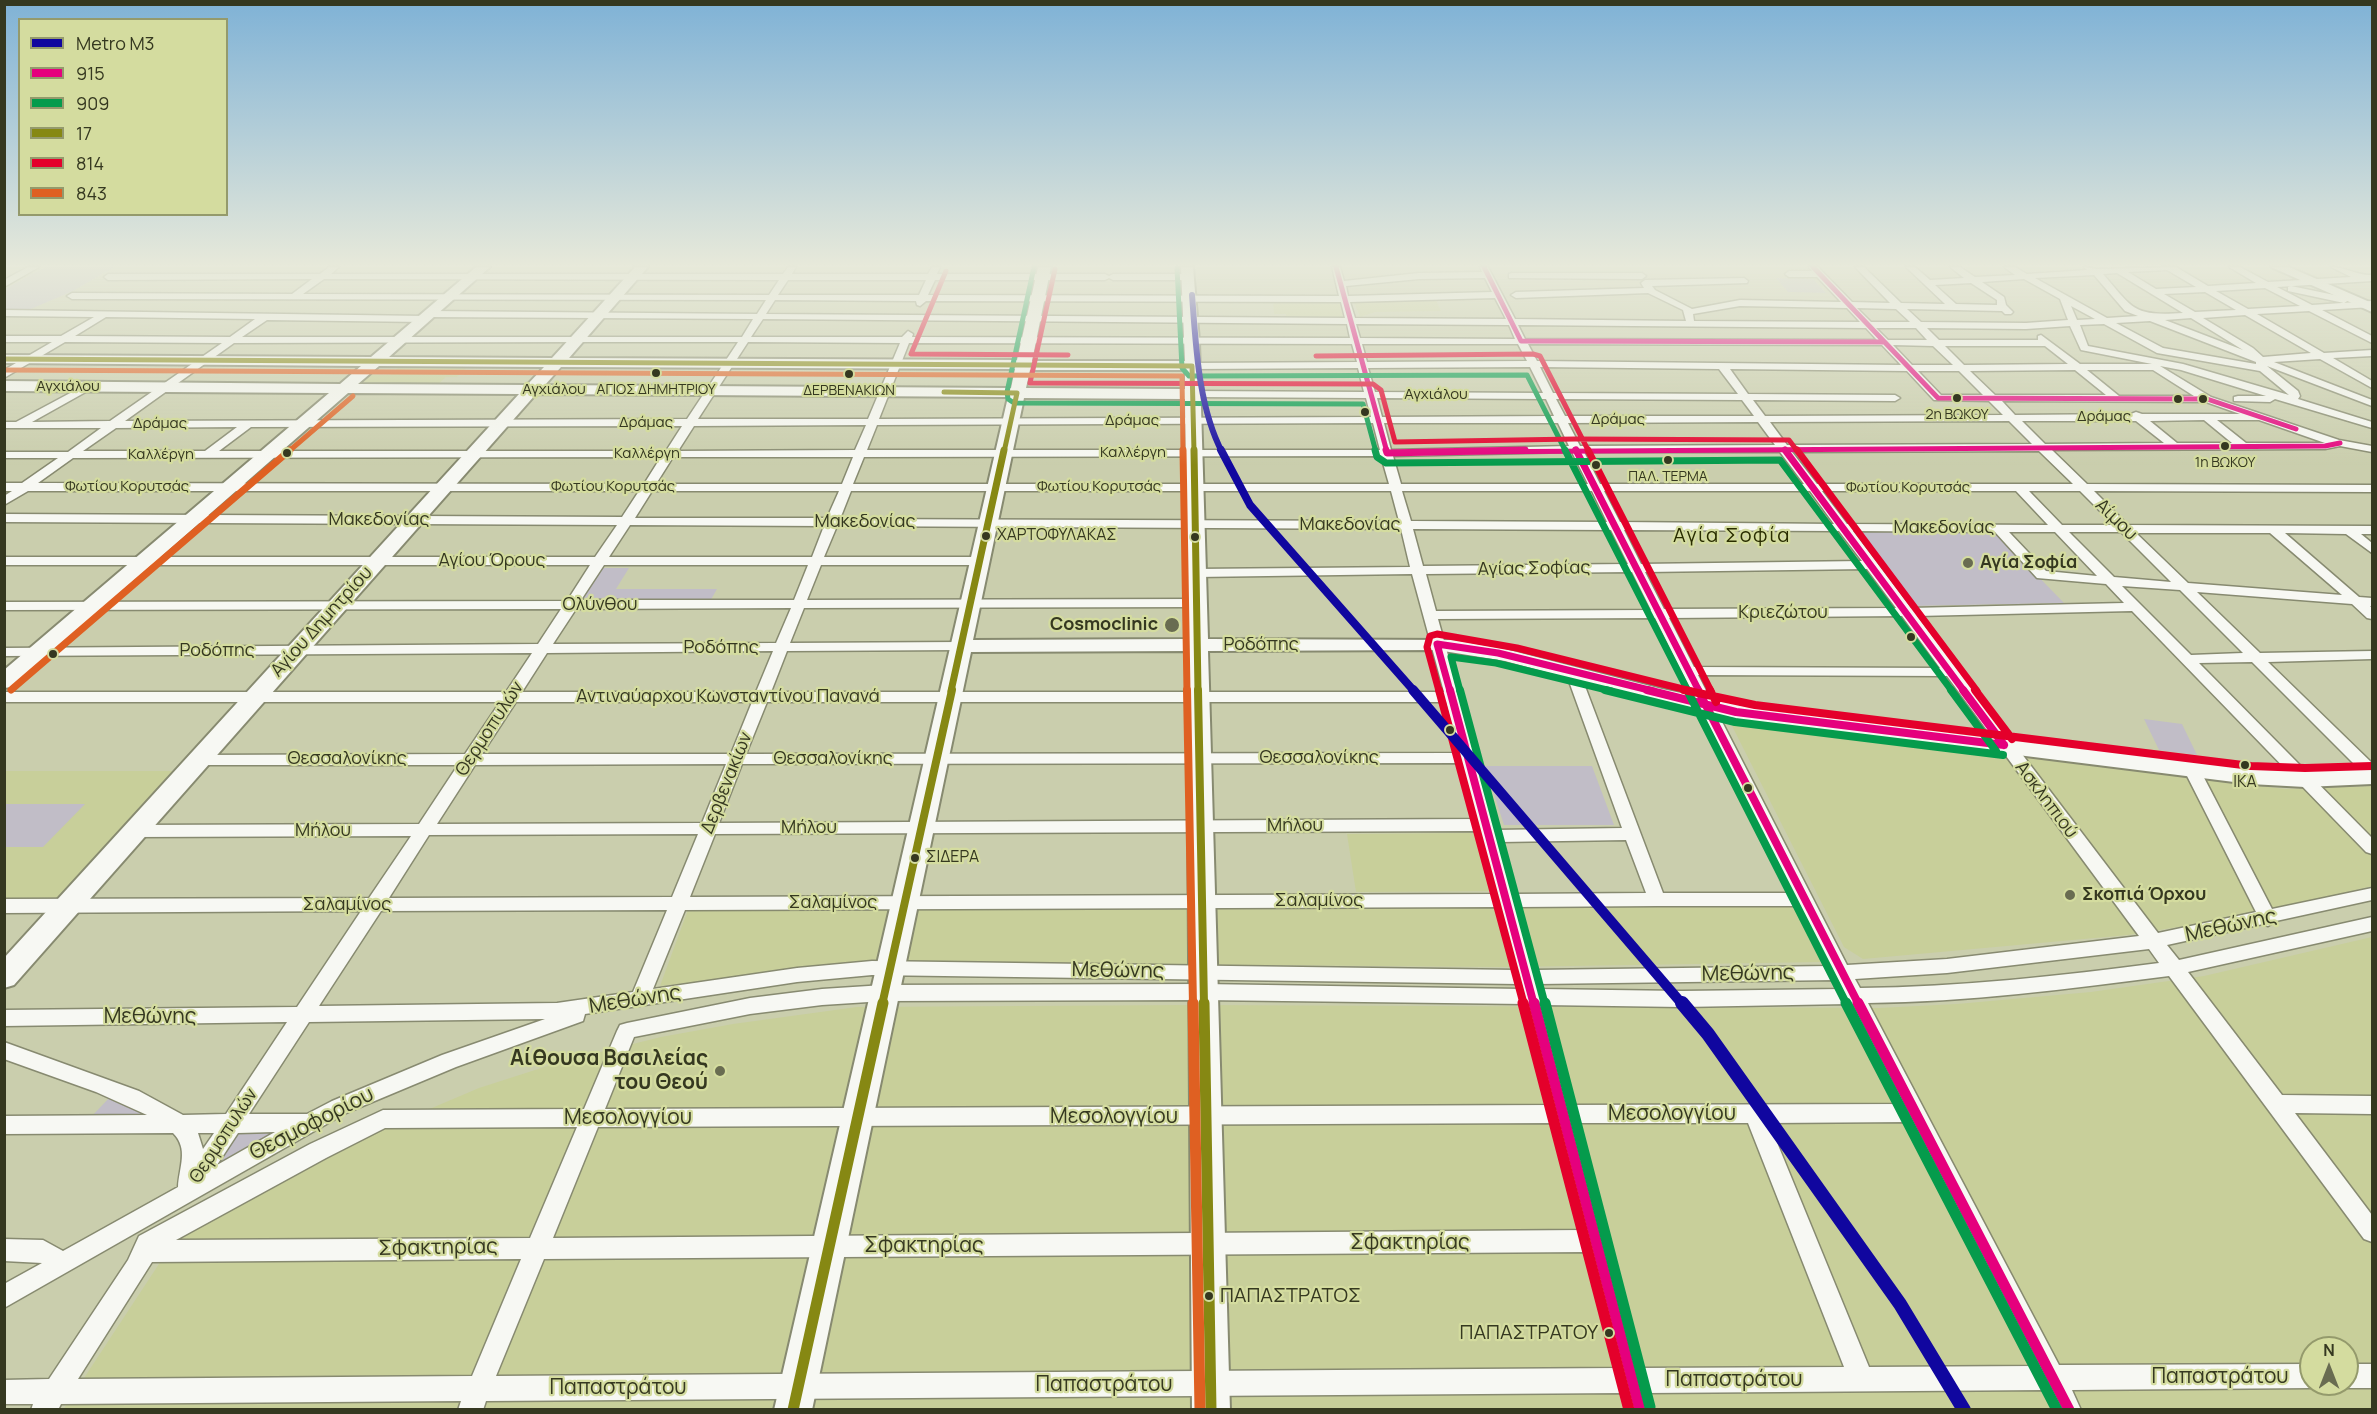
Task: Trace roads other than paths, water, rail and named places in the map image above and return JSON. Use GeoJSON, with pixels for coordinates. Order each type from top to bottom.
{"type":"FeatureCollection","features":[{"type":"Feature","properties":{"kind":"street"},"geometry":{"type":"LineString","coordinates":[[4,375],[73,333]]}},
{"type":"Feature","properties":{"kind":"street"},"geometry":{"type":"LineString","coordinates":[[4,502],[242,333]]}},
{"type":"Feature","properties":{"kind":"street"},"geometry":{"type":"LineString","coordinates":[[4,682],[409,333]]}},
{"type":"Feature","properties":{"kind":"street","name":"Αγίου Δημητρίου"},"geometry":{"type":"LineString","coordinates":[[4,977],[582,333]]}},
{"type":"Feature","properties":{"kind":"street","name":"Θερμοπυλών"},"geometry":{"type":"LineString","coordinates":[[188,1192],[749,333]]}},
{"type":"Feature","properties":{"kind":"street","name":"Δερβενακίων"},"geometry":{"type":"LineString","coordinates":[[640,998],[908,333]]}},
{"type":"Feature","properties":{"kind":"street"},"geometry":{"type":"LineString","coordinates":[[795,1398],[1031,333]]}},
{"type":"Feature","properties":{"kind":"street"},"geometry":{"type":"LineString","coordinates":[[1191,333],[1210,1397]]}},
{"type":"Feature","properties":{"kind":"street"},"geometry":{"type":"LineString","coordinates":[[1355,333],[1507,900],[1640,1410]]}},
{"type":"Feature","properties":{"kind":"street"},"geometry":{"type":"LineString","coordinates":[[1517,333],[1842,973],[2069,1410]]}},
{"type":"Feature","properties":{"kind":"street"},"geometry":{"type":"LineString","coordinates":[[1875,333],[1938,398],[2207,399]]}},
{"type":"Feature","properties":{"kind":"street","name":"Αίμου"},"geometry":{"type":"LineString","coordinates":[[1925,333],[2373,774]]}},
{"type":"Feature","properties":{"kind":"street"},"geometry":{"type":"LineString","coordinates":[[2035,333],[2175,447]]}},
{"type":"Feature","properties":{"kind":"street"},"geometry":{"type":"LineString","coordinates":[[2078,333],[2084,348],[2158,365],[2207,399],[2340,444]]}},
{"type":"Feature","properties":{"kind":"street"},"geometry":{"type":"LineString","coordinates":[[2127,333],[2160,351],[2261,364],[2373,353]]}},
{"type":"Feature","properties":{"kind":"street"},"geometry":{"type":"LineString","coordinates":[[2186,333],[2261,364],[2373,403]]}},
{"type":"Feature","properties":{"kind":"street"},"geometry":{"type":"LineString","coordinates":[[2222,333],[2250,350],[2261,364],[2295,396],[2288,399],[2238,399]]}},
{"type":"Feature","properties":{"kind":"street"},"geometry":{"type":"LineString","coordinates":[[2282,333],[2373,385]]}},
{"type":"Feature","properties":{"kind":"street"},"geometry":{"type":"LineString","coordinates":[[2359,333],[2373,340]]}},
{"type":"Feature","properties":{"kind":"street"},"geometry":{"type":"LineString","coordinates":[[4,339],[1029,341],[1363,366],[1533,364],[2080,368],[2158,365],[2183,367],[2373,425]]}},
{"type":"Feature","properties":{"kind":"street"},"geometry":{"type":"LineString","coordinates":[[4,359],[1023,365],[1357,342],[2048,343]]}},
{"type":"Feature","properties":{"kind":"street"},"geometry":{"type":"LineString","coordinates":[[2158,365],[2160,351]]}},
{"type":"Feature","properties":{"kind":"street","name":"Ασκληπιού"},"geometry":{"type":"LineString","coordinates":[[1722,366],[2004,745],[2373,1232]]}},
{"type":"Feature","properties":{"kind":"street","name":"Αγχιάλου"},"geometry":{"type":"LineString","coordinates":[[4,386],[1895,398]]}},
{"type":"Feature","properties":{"kind":"street"},"geometry":{"type":"LineString","coordinates":[[18,425],[87,387]]}},
{"type":"Feature","properties":{"kind":"street"},"geometry":{"type":"LineString","coordinates":[[2206,417],[2244,447]]}},
{"type":"Feature","properties":{"kind":"street","name":"Δράμας"},"geometry":{"type":"LineString","coordinates":[[4,425],[2260,417]]}},
{"type":"Feature","properties":{"kind":"street"},"geometry":{"type":"LineString","coordinates":[[207,455],[249,424]]}},
{"type":"Feature","properties":{"kind":"street","name":"Καλλέργη"},"geometry":{"type":"LineString","coordinates":[[4,455],[1387,453],[1575,449],[2244,447],[2340,444],[2371,449]]}},
{"type":"Feature","properties":{"kind":"street","name":"Φωτίου Κορυτσάς"},"geometry":{"type":"LineString","coordinates":[[4,487],[2373,489]]}},
{"type":"Feature","properties":{"kind":"street"},"geometry":{"type":"LineString","coordinates":[[2019,488],[2373,848]]}},
{"type":"Feature","properties":{"kind":"street","name":"Μακεδονίας"},"geometry":{"type":"LineString","coordinates":[[4,518],[2373,530]]}},
{"type":"Feature","properties":{"kind":"street"},"geometry":{"type":"LineString","coordinates":[[1998,528],[2042,575],[2373,602]]}},
{"type":"Feature","properties":{"kind":"street"},"geometry":{"type":"LineString","coordinates":[[2274,530],[2373,615]]}},
{"type":"Feature","properties":{"kind":"street"},"geometry":{"type":"LineString","coordinates":[[2349,530],[2373,549]]}},
{"type":"Feature","properties":{"kind":"street","name":"Αγίου Όρους"},"geometry":{"type":"LineString","coordinates":[[4,561],[980,561]]}},
{"type":"Feature","properties":{"kind":"street","name":"Αγίας Σοφίας"},"geometry":{"type":"LineString","coordinates":[[1196,573],[1872,565]]}},
{"type":"Feature","properties":{"kind":"street","name":"Ολύνθου"},"geometry":{"type":"LineString","coordinates":[[4,606],[1196,603]]}},
{"type":"Feature","properties":{"kind":"street","name":"Κριεζώτου"},"geometry":{"type":"LineString","coordinates":[[1430,615],[1906,612],[2136,607]]}},
{"type":"Feature","properties":{"kind":"street","name":"Ροδόπης"},"geometry":{"type":"LineString","coordinates":[[4,652],[1437,644],[1487,651],[1707,707],[1753,715],[2260,777],[2305,779],[2373,774]]}},
{"type":"Feature","properties":{"kind":"street"},"geometry":{"type":"LineString","coordinates":[[2187,659],[2373,655]]}},
{"type":"Feature","properties":{"kind":"street"},"geometry":{"type":"LineString","coordinates":[[1690,671],[1951,672]]}},
{"type":"Feature","properties":{"kind":"street"},"geometry":{"type":"LineString","coordinates":[[1573,673],[1657,900]]}},
{"type":"Feature","properties":{"kind":"street","name":"Αντιναύαρχου Κωνσταντίνου Πανανά"},"geometry":{"type":"LineString","coordinates":[[4,697],[1452,697]]}},
{"type":"Feature","properties":{"kind":"street","name":"Θεσσαλονίκης"},"geometry":{"type":"LineString","coordinates":[[198,760],[1468,758]]}},
{"type":"Feature","properties":{"kind":"street"},"geometry":{"type":"LineString","coordinates":[[2191,768],[2268,919]]}},
{"type":"Feature","properties":{"kind":"street","name":"Μήλου"},"geometry":{"type":"LineString","coordinates":[[134,831],[1200,826],[1634,834]]}},
{"type":"Feature","properties":{"kind":"street","name":"Μεθώνης"},"geometry":{"type":"LineString","coordinates":[[4,1018],[525,1013],[557,1011],[797,975],[887,981],[1203,982],[1842,973],[1947,966],[2154,941],[2268,919],[2373,894]]}},
{"type":"Feature","properties":{"kind":"street","name":"Σαλαμίνος"},"geometry":{"type":"LineString","coordinates":[[4,906],[1806,899]]}},
{"type":"Feature","properties":{"kind":"street","name":"Μεθώνης"},"geometry":{"type":"LineString","coordinates":[[592,1118],[627,1031],[672,1020],[788,1001],[887,981],[1203,982],[1532,998],[1855,998],[1995,989],[2174,968],[2373,924]]}},
{"type":"Feature","properties":{"kind":"street","name":"Θεσμοφορίου"},"geometry":{"type":"LineString","coordinates":[[4,1297],[309,1123],[363,1096],[480,1049],[560,1021],[640,998]]}},
{"type":"Feature","properties":{"kind":"street"},"geometry":{"type":"LineString","coordinates":[[4,1050],[135,1098],[179,1124],[188,1133],[194,1151],[188,1192]]}},
{"type":"Feature","properties":{"kind":"street"},"geometry":{"type":"LineString","coordinates":[[2276,1104],[2373,1105]]}},
{"type":"Feature","properties":{"kind":"street","name":"Μεσολογγίου"},"geometry":{"type":"LineString","coordinates":[[383,1119],[1916,1113]]}},
{"type":"Feature","properties":{"kind":"street"},"geometry":{"type":"LineString","coordinates":[[1755,1114],[1862,1380]]}},
{"type":"Feature","properties":{"kind":"street"},"geometry":{"type":"LineString","coordinates":[[475,1399],[592,1118]]}},
{"type":"Feature","properties":{"kind":"street","name":"Θεσμοφορίου"},"geometry":{"type":"LineString","coordinates":[[146,1248],[318,1151],[383,1119]]}},
{"type":"Feature","properties":{"kind":"street"},"geometry":{"type":"LineString","coordinates":[[4,1125],[309,1123]]}},
{"type":"Feature","properties":{"kind":"street","name":"Σφακτηρίας"},"geometry":{"type":"LineString","coordinates":[[146,1248],[1595,1241]]}},
{"type":"Feature","properties":{"kind":"street"},"geometry":{"type":"LineString","coordinates":[[49,1401],[146,1248]]}},
{"type":"Feature","properties":{"kind":"street"},"geometry":{"type":"LineString","coordinates":[[4,1250],[43,1251],[62,1263]]}},
{"type":"Feature","properties":{"kind":"street","name":"Παπαστράτου"},"geometry":{"type":"LineString","coordinates":[[4,1392],[49,1401],[1210,1397],[1632,1381],[2299,1376]]}},
{"type":"Feature","properties":{"kind":"metro line","name":"Μ3"},"geometry":{"type":"LineString","coordinates":[[1195,333],[1197,361],[1214,436],[1250,505],[1489,776],[1708,1034],[1900,1304],[1964,1410]]}},
{"type":"Feature","properties":{"kind":"place","name":"ΑΓΙΟΣ ΔΗΜΗΤΡΙΟΥ"},"geometry":{"type":"Point","coordinates":[656,373]}},
{"type":"Feature","properties":{"kind":"place","name":"ΔΕΡΒΕΝΑΚΙΩΝ"},"geometry":{"type":"Point","coordinates":[849,374]}},
{"type":"Feature","properties":{"kind":"place","name":"2η ΒΩΚΟΥ"},"geometry":{"type":"Point","coordinates":[1957,398]}},
{"type":"Feature","properties":{"kind":"place","name":"1η ΒΩΚΟΥ"},"geometry":{"type":"Point","coordinates":[2225,446]}},
{"type":"Feature","properties":{"kind":"place","name":"ΠΑΛ. ΤΕΡΜΑ"},"geometry":{"type":"Point","coordinates":[1668,460]}},
{"type":"Feature","properties":{"kind":"place","name":"ΧΑΡΤΟΦΥΛΑΚΑΣ"},"geometry":{"type":"Point","coordinates":[986,536]}},
{"type":"Feature","properties":{"kind":"place","name":"Αγία Σοφία"},"geometry":{"type":"Point","coordinates":[1968,563]}},
{"type":"Feature","properties":{"kind":"place","name":"Cosmoclinic"},"geometry":{"type":"Point","coordinates":[1172,625]}},
{"type":"Feature","properties":{"kind":"place","name":"ΙΚΑ"},"geometry":{"type":"Point","coordinates":[2245,765]}},
{"type":"Feature","properties":{"kind":"place","name":"ΣΙΔΕΡΑ"},"geometry":{"type":"Point","coordinates":[915,858]}},
{"type":"Feature","properties":{"kind":"place","name":"Σκοπιά Όρχου"},"geometry":{"type":"Point","coordinates":[2070,895]}},
{"type":"Feature","properties":{"kind":"place","name":"Αίθουσα Βασιλείας του Θεού"},"geometry":{"type":"Point","coordinates":[720,1071]}},
{"type":"Feature","properties":{"kind":"place","name":"ΠΑΠΑΣΤΡΑΤΟΣ"},"geometry":{"type":"Point","coordinates":[1209,1296]}},
{"type":"Feature","properties":{"kind":"place","name":"ΠΑΠΑΣΤΡΑΤΟΥ"},"geometry":{"type":"Point","coordinates":[1609,1333]}},
{"type":"Feature","properties":{"kind":"district","name":"Αγία Σοφία"},"geometry":{"type":"Point","coordinates":[1732,536]}}]}
